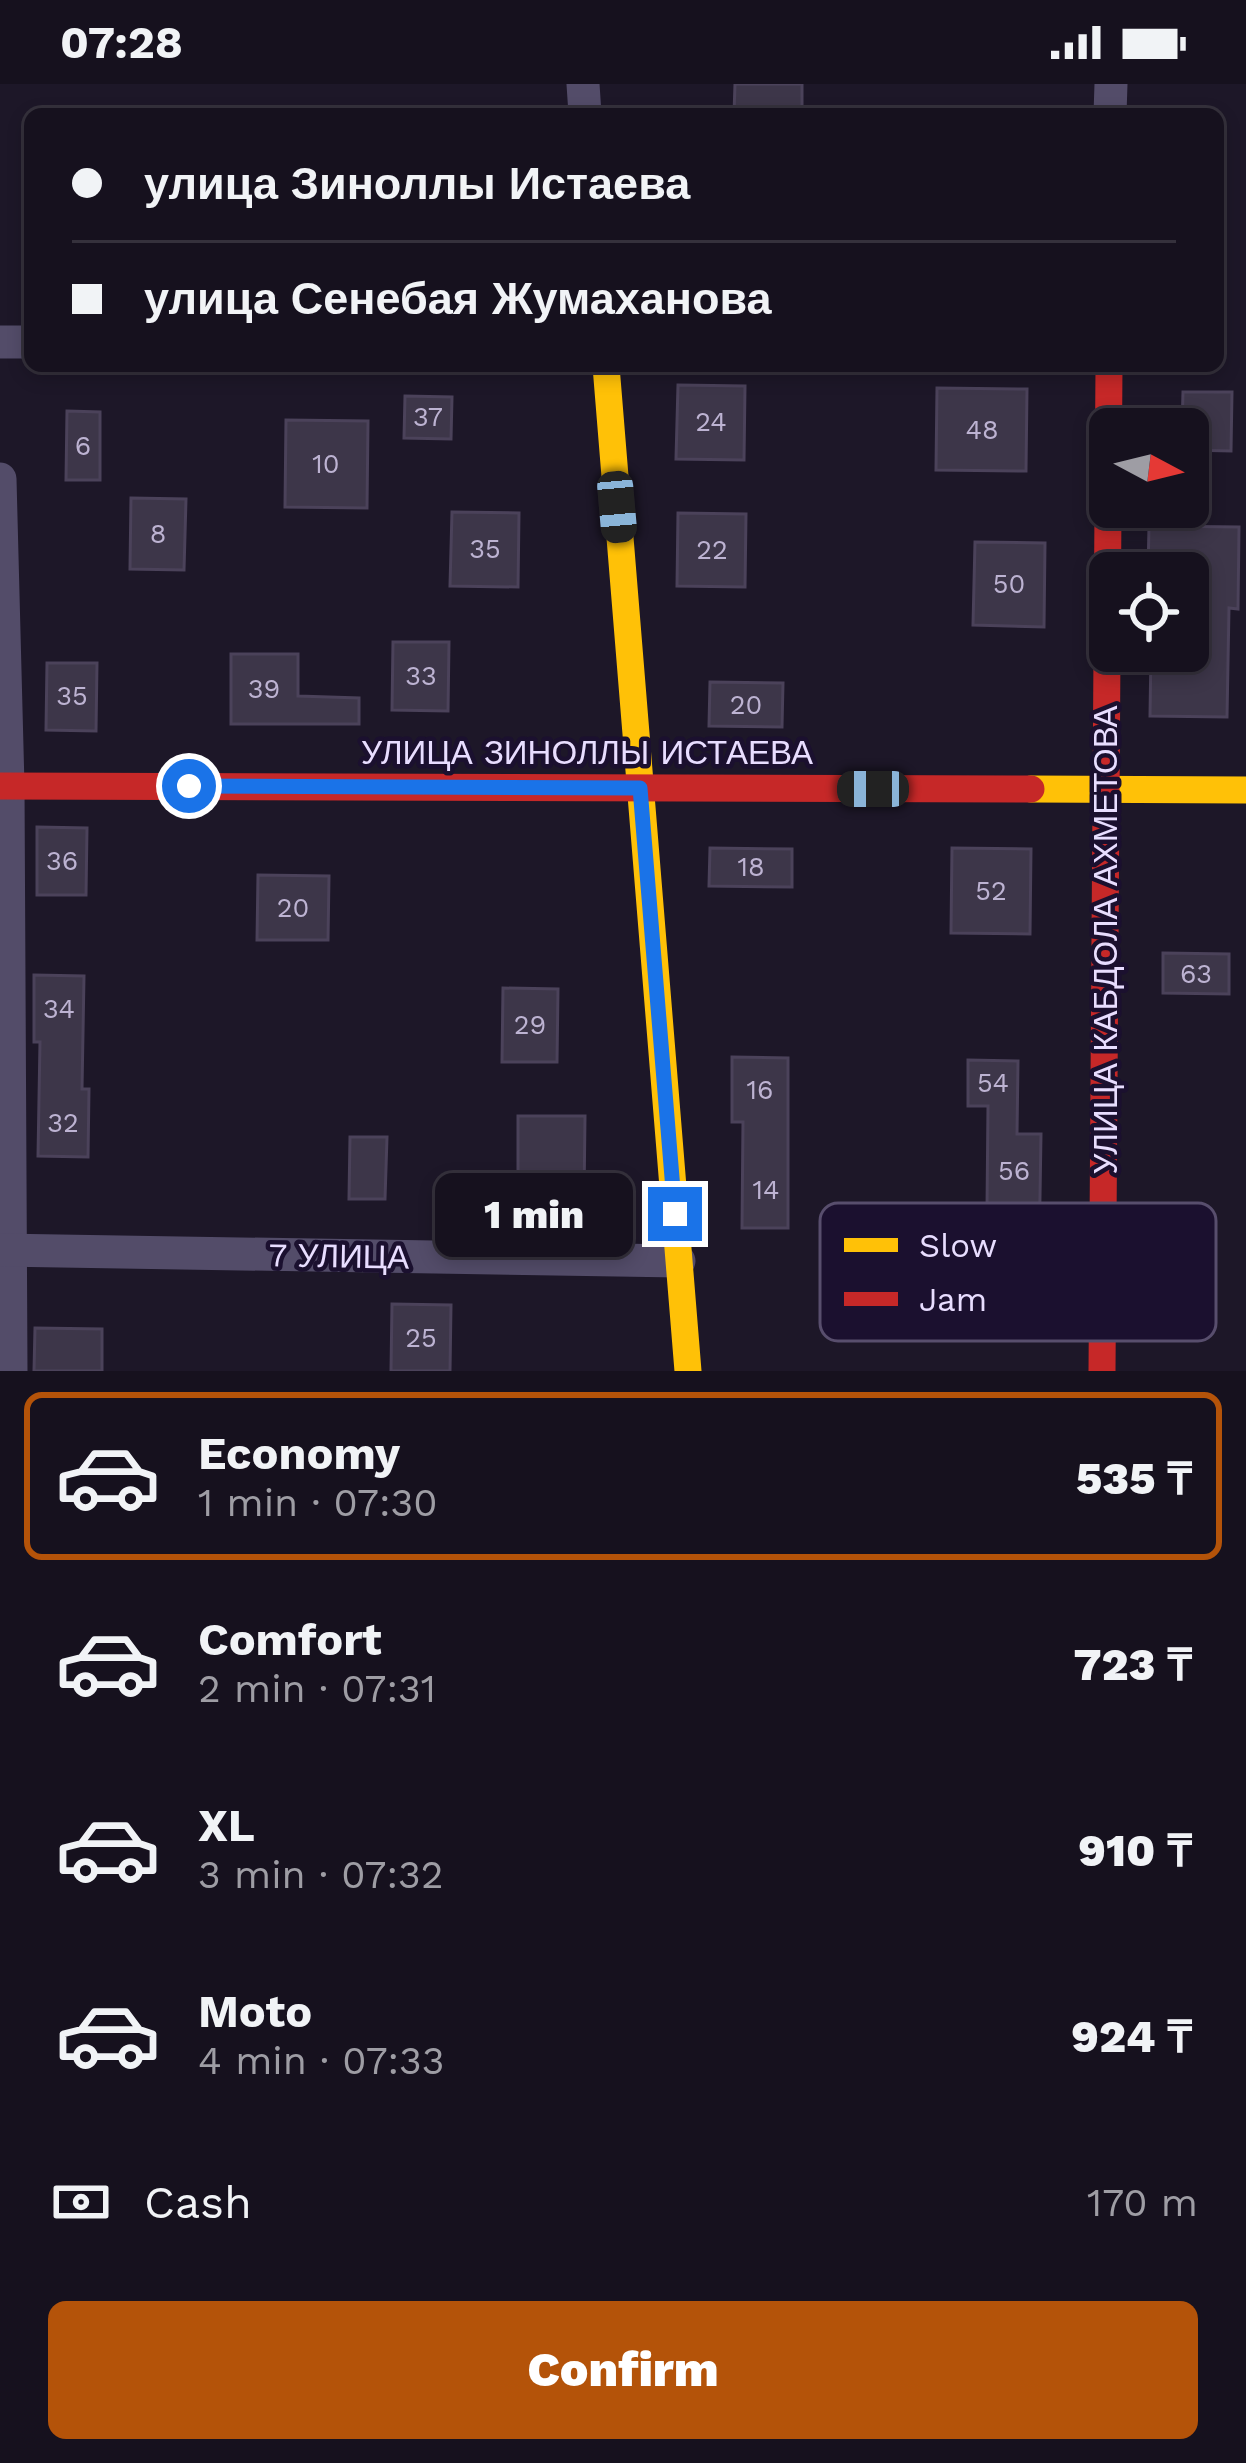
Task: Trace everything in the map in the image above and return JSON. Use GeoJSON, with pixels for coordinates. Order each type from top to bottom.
{"type":"FeatureCollection","features":[{"type":"Feature","properties":{"kind":"street"},"geometry":{"type":"LineString","coordinates":[[606,372],[688,1371]]}},
{"type":"Feature","properties":{"kind":"street","name":"УЛИЦА КАБДОЛА АХМЕТОВА"},"geometry":{"type":"LineString","coordinates":[[1103,1203],[1109,372]]}},
{"type":"Feature","properties":{"kind":"street"},"geometry":{"type":"LineString","coordinates":[[0,478],[5,1250],[11,1371]]}},
{"type":"Feature","properties":{"kind":"street","name":"УЛИЦА ЗИНОЛЛЫ ИСТАЕВА"},"geometry":{"type":"LineString","coordinates":[[4,785],[1246,790]]}},
{"type":"Feature","properties":{"kind":"street","name":"7 УЛИЦА"},"geometry":{"type":"LineString","coordinates":[[5,1250],[679,1262]]}},
{"type":"Feature","properties":{"kind":"street","name":"УЛИЦА КАБДОЛА АХМЕТОВА"},"geometry":{"type":"LineString","coordinates":[[1102,1341],[1102,1371]]}},
{"type":"Feature","properties":{"kind":"building"},"geometry":{"type":"Polygon","coordinates":[[[735,84],[802,84],[802,108],[734,108],[735,84]]]}},
{"type":"Feature","properties":{"kind":"building"},"geometry":{"type":"Polygon","coordinates":[[[678,385],[745,386],[744,460],[676,459],[678,385]]]}},
{"type":"Feature","properties":{"kind":"building"},"geometry":{"type":"Polygon","coordinates":[[[937,388],[1027,389],[1026,471],[936,470],[937,388]]]}},
{"type":"Feature","properties":{"kind":"building"},"geometry":{"type":"Polygon","coordinates":[[[1183,392],[1232,392],[1231,451],[1209,450],[1209,408],[1183,408],[1183,392]]]}},
{"type":"Feature","properties":{"kind":"building"},"geometry":{"type":"Polygon","coordinates":[[[405,396],[452,397],[451,439],[404,438],[405,396]]]}},
{"type":"Feature","properties":{"kind":"building"},"geometry":{"type":"Polygon","coordinates":[[[67,411],[100,412],[100,480],[66,480],[67,411]]]}},
{"type":"Feature","properties":{"kind":"building"},"geometry":{"type":"Polygon","coordinates":[[[286,420],[368,421],[367,508],[285,507],[286,420]]]}},
{"type":"Feature","properties":{"kind":"building"},"geometry":{"type":"Polygon","coordinates":[[[131,498],[186,499],[184,570],[130,569],[131,498]]]}},
{"type":"Feature","properties":{"kind":"building"},"geometry":{"type":"Polygon","coordinates":[[[452,512],[519,513],[518,587],[450,586],[452,512]]]}},
{"type":"Feature","properties":{"kind":"building"},"geometry":{"type":"Polygon","coordinates":[[[678,513],[746,514],[745,587],[677,586],[678,513]]]}},
{"type":"Feature","properties":{"kind":"building"},"geometry":{"type":"Polygon","coordinates":[[[1239,527],[1238,609],[1229,608],[1227,717],[1150,716],[1151,672],[1209,672],[1209,552],[1148,552],[1149,528],[1239,527]]]}},
{"type":"Feature","properties":{"kind":"building"},"geometry":{"type":"Polygon","coordinates":[[[975,542],[1045,543],[1044,627],[973,625],[975,542]]]}},
{"type":"Feature","properties":{"kind":"building"},"geometry":{"type":"Polygon","coordinates":[[[393,642],[449,642],[448,711],[392,710],[393,642]]]}},
{"type":"Feature","properties":{"kind":"building"},"geometry":{"type":"Polygon","coordinates":[[[231,654],[298,654],[298,696],[359,698],[359,724],[231,724],[231,654]]]}},
{"type":"Feature","properties":{"kind":"building"},"geometry":{"type":"Polygon","coordinates":[[[47,663],[97,663],[96,731],[46,730],[47,663]]]}},
{"type":"Feature","properties":{"kind":"building"},"geometry":{"type":"Polygon","coordinates":[[[710,682],[783,683],[782,727],[709,726],[710,682]]]}},
{"type":"Feature","properties":{"kind":"building"},"geometry":{"type":"Polygon","coordinates":[[[37,827],[87,828],[86,895],[37,895],[37,827]]]}},
{"type":"Feature","properties":{"kind":"building"},"geometry":{"type":"Polygon","coordinates":[[[710,848],[792,849],[792,887],[709,886],[710,848]]]}},
{"type":"Feature","properties":{"kind":"building"},"geometry":{"type":"Polygon","coordinates":[[[952,848],[1031,849],[1030,934],[951,933],[952,848]]]}},
{"type":"Feature","properties":{"kind":"building"},"geometry":{"type":"Polygon","coordinates":[[[258,875],[329,876],[328,940],[257,940],[258,875]]]}},
{"type":"Feature","properties":{"kind":"building"},"geometry":{"type":"Polygon","coordinates":[[[1163,953],[1229,954],[1229,994],[1163,993],[1163,953]]]}},
{"type":"Feature","properties":{"kind":"building"},"geometry":{"type":"Polygon","coordinates":[[[34,975],[84,976],[82,1089],[89,1089],[88,1157],[38,1156],[40,1042],[34,1042],[34,975]]]}},
{"type":"Feature","properties":{"kind":"building"},"geometry":{"type":"Polygon","coordinates":[[[503,988],[558,989],[557,1062],[502,1062],[503,988]]]}},
{"type":"Feature","properties":{"kind":"building"},"geometry":{"type":"Polygon","coordinates":[[[732,1057],[788,1058],[788,1228],[742,1228],[743,1122],[732,1122],[732,1057]]]}},
{"type":"Feature","properties":{"kind":"building"},"geometry":{"type":"Polygon","coordinates":[[[968,1060],[1018,1061],[1017,1134],[1041,1134],[1040,1203],[987,1203],[988,1106],[968,1106],[968,1060]]]}},
{"type":"Feature","properties":{"kind":"building"},"geometry":{"type":"Polygon","coordinates":[[[518,1116],[585,1116],[584,1199],[518,1198],[518,1116]]]}},
{"type":"Feature","properties":{"kind":"building"},"geometry":{"type":"Polygon","coordinates":[[[350,1137],[387,1137],[385,1199],[349,1199],[350,1137]]]}},
{"type":"Feature","properties":{"kind":"building"},"geometry":{"type":"Polygon","coordinates":[[[392,1304],[451,1305],[450,1371],[391,1371],[392,1304]]]}},
{"type":"Feature","properties":{"kind":"building"},"geometry":{"type":"Polygon","coordinates":[[[35,1328],[102,1329],[102,1371],[34,1371],[35,1328]]]}},
{"type":"Feature","properties":{"kind":"traffic: slow"},"geometry":{"type":"LineString","coordinates":[[606,372],[688,1371]]}},
{"type":"Feature","properties":{"kind":"traffic: slow"},"geometry":{"type":"LineString","coordinates":[[1031,789],[1246,790]]}},
{"type":"Feature","properties":{"kind":"traffic: jam"},"geometry":{"type":"LineString","coordinates":[[1103,1203],[1109,372]]}},
{"type":"Feature","properties":{"kind":"traffic: jam"},"geometry":{"type":"LineString","coordinates":[[0,786],[1031,789]]}},
{"type":"Feature","properties":{"kind":"traffic: jam"},"geometry":{"type":"LineString","coordinates":[[1102,1341],[1102,1371]]}},
{"type":"Feature","properties":{"kind":"route"},"geometry":{"type":"LineString","coordinates":[[189,786],[640,788],[675,1214]]}}]}
